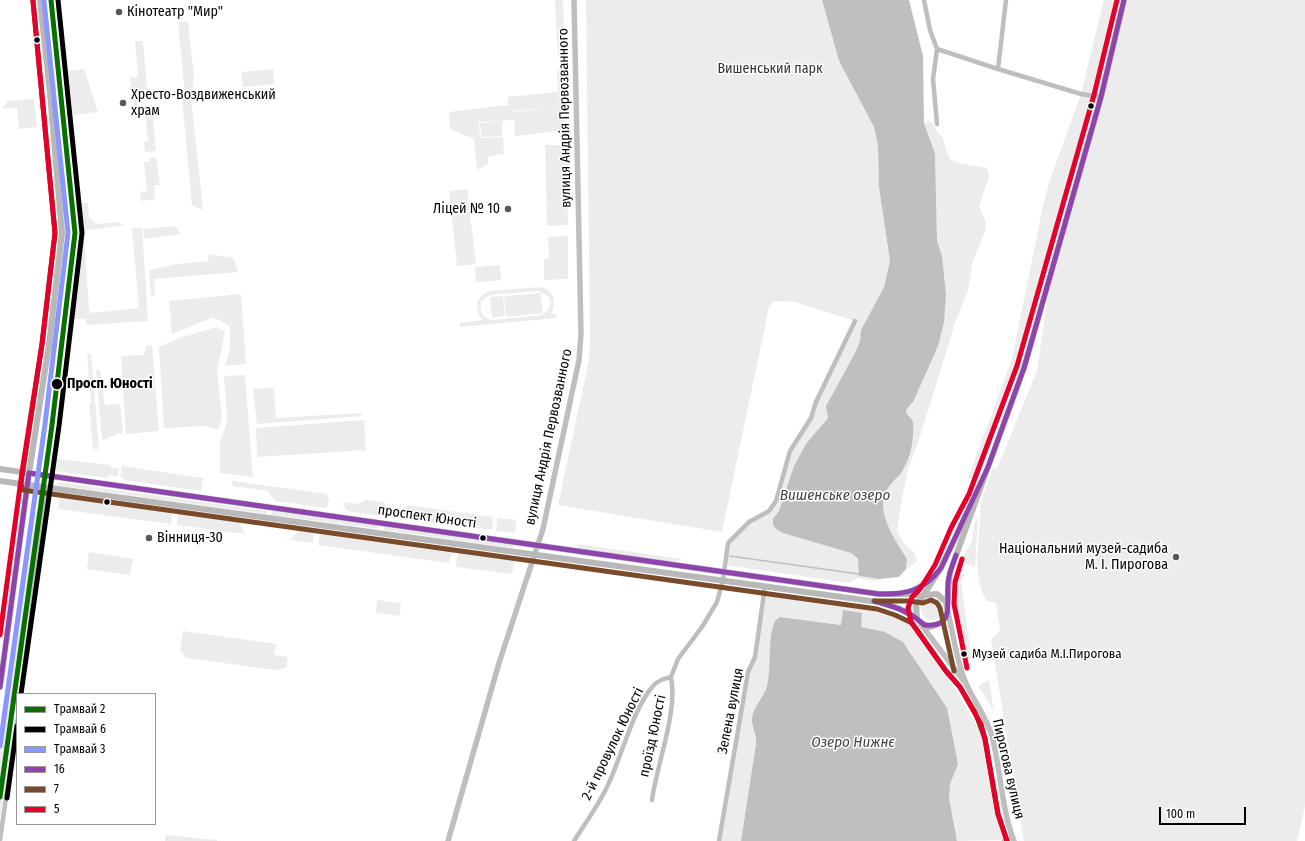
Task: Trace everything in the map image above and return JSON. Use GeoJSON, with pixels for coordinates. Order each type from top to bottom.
{"type":"FeatureCollection","features":[{"type":"Feature","properties":{"kind":"main road"},"geometry":{"type":"LineString","coordinates":[[0,687],[29,473],[49,346],[62,233],[50,93],[40,0]]}},
{"type":"Feature","properties":{"kind":"main road"},"geometry":{"type":"LineString","coordinates":[[975,497],[938,574],[916,604],[918,620],[930,627],[941,623],[948,613],[947,605],[950,572],[975,497],[1024,368],[1101,97],[1124,0]]}},
{"type":"Feature","properties":{"kind":"main road","name":"проспект Юності"},"geometry":{"type":"LineString","coordinates":[[0,469],[538,545],[724,573],[879,594],[910,594],[923,596]]}},
{"type":"Feature","properties":{"kind":"main road","name":"проспект Юності"},"geometry":{"type":"LineString","coordinates":[[0,481],[878,602],[891,606],[918,620]]}},
{"type":"Feature","properties":{"kind":"main road"},"geometry":{"type":"LineString","coordinates":[[268,518],[270,507]]}},
{"type":"Feature","properties":{"kind":"main road"},"geometry":{"type":"LineString","coordinates":[[381,534],[383,523]]}},
{"type":"Feature","properties":{"kind":"main road"},"geometry":{"type":"LineString","coordinates":[[910,594],[938,574]]}},
{"type":"Feature","properties":{"kind":"main road"},"geometry":{"type":"LineString","coordinates":[[923,596],[931,593],[937,594],[942,597],[947,605]]}},
{"type":"Feature","properties":{"kind":"street","name":"вулиця Андрія Первозванного"},"geometry":{"type":"LineString","coordinates":[[448,841],[494,677],[538,545],[554,484],[578,366],[581,333],[574,0]]}},
{"type":"Feature","properties":{"kind":"street"},"geometry":{"type":"LineString","coordinates":[[924,0],[930,30],[937,49],[932,79],[937,124]]}},
{"type":"Feature","properties":{"kind":"street"},"geometry":{"type":"LineString","coordinates":[[998,69],[1006,0]]}},
{"type":"Feature","properties":{"kind":"street"},"geometry":{"type":"LineString","coordinates":[[937,49],[1081,94],[1101,97]]}},
{"type":"Feature","properties":{"kind":"street"},"geometry":{"type":"LineString","coordinates":[[671,677],[678,659],[702,627],[717,602],[723,580],[727,546],[730,541],[749,522],[769,512],[776,502],[790,451],[811,418],[816,402],[855,321]]}},
{"type":"Feature","properties":{"kind":"street"},"geometry":{"type":"LineString","coordinates":[[21,693],[48,488]]}},
{"type":"Feature","properties":{"kind":"street","name":"Зелена вулиця"},"geometry":{"type":"LineString","coordinates":[[719,841],[748,672],[755,657],[765,586]]}},
{"type":"Feature","properties":{"kind":"street","name":"Пирогова вулиця"},"geometry":{"type":"LineString","coordinates":[[948,613],[958,661],[966,683],[981,709],[990,729],[1005,813],[1013,839]]}},
{"type":"Feature","properties":{"kind":"street","name":"Пирогова вулиця"},"geometry":{"type":"LineString","coordinates":[[918,620],[937,644],[952,667],[966,683]]}},
{"type":"Feature","properties":{"kind":"street","name":"проїзд Юності"},"geometry":{"type":"LineString","coordinates":[[652,800],[654,782],[674,700],[674,690],[671,677]]}},
{"type":"Feature","properties":{"kind":"street","name":"2-й провулок Юності"},"geometry":{"type":"LineString","coordinates":[[574,841],[606,791],[620,760],[632,725],[646,696],[653,686],[660,680],[671,677]]}},
{"type":"Feature","properties":{"kind":"street"},"geometry":{"type":"LineString","coordinates":[[0,840],[16,728]]}},
{"type":"Feature","properties":{"kind":"street"},"geometry":{"type":"LineString","coordinates":[[1004,841],[1013,839]]}},
{"type":"Feature","properties":{"kind":"green space"},"geometry":{"type":"Polygon","coordinates":[[[555,0],[563,0],[565,62],[562,58],[558,57],[555,0]]]}},
{"type":"Feature","properties":{"kind":"green space","name":"Вишенський парк"},"geometry":{"type":"Polygon","coordinates":[[[586,0],[822,0],[839,61],[874,127],[878,146],[879,187],[890,261],[884,287],[861,330],[860,341],[856,351],[826,406],[828,418],[824,422],[851,553],[858,559],[870,562],[880,579],[877,581],[857,578],[849,583],[725,565],[727,546],[746,525],[774,505],[788,457],[805,427],[855,321],[795,302],[774,301],[769,307],[722,532],[558,505],[589,360],[586,0]]]}},
{"type":"Feature","properties":{"kind":"green space"},"geometry":{"type":"Polygon","coordinates":[[[1104,0],[1120,0],[1097,96],[1019,366],[977,482],[968,478],[1012,359],[1043,206],[1049,183],[1081,94],[1104,0]]]}},
{"type":"Feature","properties":{"kind":"green space"},"geometry":{"type":"Polygon","coordinates":[[[1124,0],[1305,0],[1305,806],[1297,841],[1024,841],[991,640],[1000,630],[996,603],[987,601],[984,597],[978,576],[977,560],[981,501],[993,468],[997,469],[1037,371],[1051,273],[1124,0]]]}},
{"type":"Feature","properties":{"kind":"green space"},"geometry":{"type":"Polygon","coordinates":[[[188,21],[194,76],[191,98],[203,210],[192,205],[182,98],[184,85],[178,23],[188,21]]]}},
{"type":"Feature","properties":{"kind":"green space"},"geometry":{"type":"Polygon","coordinates":[[[135,41],[143,41],[147,89],[137,90],[137,110],[135,110],[132,91],[130,91],[129,87],[131,86],[130,78],[138,77],[135,41]]]}},
{"type":"Feature","properties":{"kind":"green space"},"geometry":{"type":"Polygon","coordinates":[[[566,68],[566,130],[515,136],[514,112],[514,120],[479,122],[480,138],[503,137],[504,154],[488,157],[488,164],[477,170],[474,139],[450,129],[449,112],[508,105],[508,97],[558,92],[557,71],[566,68]],[[557,107],[514,111],[514,112],[557,107]]]}},
{"type":"Feature","properties":{"kind":"green space"},"geometry":{"type":"Polygon","coordinates":[[[84,69],[98,112],[73,115],[68,71],[84,69]]]}},
{"type":"Feature","properties":{"kind":"green space"},"geometry":{"type":"Polygon","coordinates":[[[273,69],[274,84],[243,87],[241,72],[273,69]]]}},
{"type":"Feature","properties":{"kind":"green space"},"geometry":{"type":"Polygon","coordinates":[[[34,99],[37,127],[19,129],[17,107],[2,109],[8,101],[34,99]]]}},
{"type":"Feature","properties":{"kind":"green space"},"geometry":{"type":"Polygon","coordinates":[[[152,105],[156,151],[145,152],[144,142],[148,141],[146,122],[147,106],[152,105]]]}},
{"type":"Feature","properties":{"kind":"green space"},"geometry":{"type":"Polygon","coordinates":[[[502,121],[502,136],[481,137],[480,123],[502,121]]]}},
{"type":"Feature","properties":{"kind":"green space"},"geometry":{"type":"Polygon","coordinates":[[[928,121],[933,123],[938,134],[942,136],[949,158],[954,162],[987,168],[989,176],[979,206],[985,220],[986,228],[972,264],[968,290],[955,323],[917,446],[908,469],[897,531],[905,545],[914,552],[917,561],[906,570],[907,559],[888,527],[883,508],[883,500],[889,487],[899,475],[903,467],[912,421],[907,415],[906,410],[912,404],[946,294],[942,256],[937,241],[935,154],[924,123],[928,121]]]}},
{"type":"Feature","properties":{"kind":"green space"},"geometry":{"type":"Polygon","coordinates":[[[545,145],[566,145],[568,225],[547,226],[545,145]]]}},
{"type":"Feature","properties":{"kind":"green space"},"geometry":{"type":"Polygon","coordinates":[[[156,157],[160,185],[154,185],[155,199],[141,201],[140,192],[147,191],[144,162],[150,162],[149,158],[156,157]]]}},
{"type":"Feature","properties":{"kind":"green space"},"geometry":{"type":"Polygon","coordinates":[[[467,189],[476,264],[457,266],[449,191],[467,189]]]}},
{"type":"Feature","properties":{"kind":"green space"},"geometry":{"type":"Polygon","coordinates":[[[81,203],[88,203],[89,218],[97,224],[116,222],[125,225],[82,231],[81,203]]]}},
{"type":"Feature","properties":{"kind":"green space"},"geometry":{"type":"Polygon","coordinates":[[[175,226],[181,234],[144,239],[143,229],[175,226]]]}},
{"type":"Feature","properties":{"kind":"green space"},"geometry":{"type":"Polygon","coordinates":[[[132,228],[142,228],[148,321],[87,325],[85,319],[71,319],[81,234],[84,234],[89,310],[92,313],[139,308],[132,228]]]}},
{"type":"Feature","properties":{"kind":"green space"},"geometry":{"type":"Polygon","coordinates":[[[568,236],[568,279],[544,280],[544,259],[549,258],[548,237],[568,236]]]}},
{"type":"Feature","properties":{"kind":"green space"},"geometry":{"type":"Polygon","coordinates":[[[209,254],[233,258],[238,272],[154,279],[155,295],[151,297],[149,270],[178,264],[208,261],[209,254]]]}},
{"type":"Feature","properties":{"kind":"green space"},"geometry":{"type":"Polygon","coordinates":[[[500,265],[501,280],[476,282],[475,267],[500,265]]]}},
{"type":"Feature","properties":{"kind":"green space"},"geometry":{"type":"Polygon","coordinates":[[[540,287],[544,288],[551,293],[553,297],[554,305],[551,314],[556,314],[556,318],[460,327],[460,323],[483,320],[477,307],[479,299],[485,293],[490,291],[540,287]],[[539,291],[490,295],[481,303],[481,312],[484,316],[492,320],[542,315],[550,307],[548,296],[539,291]]]}},
{"type":"Feature","properties":{"kind":"green space"},"geometry":{"type":"Polygon","coordinates":[[[541,293],[543,313],[506,317],[504,296],[541,293]]]}},
{"type":"Feature","properties":{"kind":"green space"},"geometry":{"type":"Polygon","coordinates":[[[241,294],[246,364],[225,366],[230,348],[230,326],[213,317],[172,334],[169,301],[241,294]]]}},
{"type":"Feature","properties":{"kind":"green space"},"geometry":{"type":"Polygon","coordinates":[[[503,296],[505,316],[492,318],[490,297],[503,296]]]}},
{"type":"Feature","properties":{"kind":"green space"},"geometry":{"type":"Polygon","coordinates":[[[217,327],[225,332],[217,371],[222,419],[218,430],[207,426],[164,428],[159,347],[182,337],[217,327]]]}},
{"type":"Feature","properties":{"kind":"green space"},"geometry":{"type":"Polygon","coordinates":[[[152,345],[159,431],[126,434],[121,356],[144,355],[146,346],[152,345]]]}},
{"type":"Feature","properties":{"kind":"green space"},"geometry":{"type":"Polygon","coordinates":[[[91,354],[99,449],[93,449],[89,404],[91,403],[87,355],[91,354]]]}},
{"type":"Feature","properties":{"kind":"green space"},"geometry":{"type":"Polygon","coordinates":[[[96,370],[100,370],[105,405],[120,404],[123,432],[102,440],[96,370]]]}},
{"type":"Feature","properties":{"kind":"green space"},"geometry":{"type":"Polygon","coordinates":[[[245,375],[253,477],[220,473],[220,442],[227,422],[224,376],[245,375]]]}},
{"type":"Feature","properties":{"kind":"green space"},"geometry":{"type":"Polygon","coordinates":[[[274,388],[276,418],[361,413],[361,416],[257,424],[253,389],[274,388]]]}},
{"type":"Feature","properties":{"kind":"green space"},"geometry":{"type":"Polygon","coordinates":[[[364,420],[366,450],[257,457],[256,428],[364,420]]]}},
{"type":"Feature","properties":{"kind":"green space"},"geometry":{"type":"Polygon","coordinates":[[[57,459],[111,465],[110,467],[119,468],[118,477],[108,475],[108,478],[55,471],[57,459]]]}},
{"type":"Feature","properties":{"kind":"green space"},"geometry":{"type":"Polygon","coordinates":[[[122,466],[203,478],[201,491],[123,480],[124,478],[120,477],[122,466]]]}},
{"type":"Feature","properties":{"kind":"green space"},"geometry":{"type":"Polygon","coordinates":[[[232,481],[327,494],[329,500],[327,508],[275,501],[268,491],[233,486],[232,481]]]}},
{"type":"Feature","properties":{"kind":"green space"},"geometry":{"type":"Polygon","coordinates":[[[58,482],[267,511],[266,514],[57,485],[58,482]]]}},
{"type":"Feature","properties":{"kind":"green space"},"geometry":{"type":"Polygon","coordinates":[[[60,496],[172,511],[171,524],[58,509],[60,496]]]}},
{"type":"Feature","properties":{"kind":"green space"},"geometry":{"type":"Polygon","coordinates":[[[367,500],[384,502],[386,507],[385,512],[381,516],[347,511],[343,504],[343,502],[357,504],[367,500]]]}},
{"type":"Feature","properties":{"kind":"green space"},"geometry":{"type":"Polygon","coordinates":[[[408,505],[493,517],[492,530],[399,518],[396,514],[408,505]]]}},
{"type":"Feature","properties":{"kind":"green space"},"geometry":{"type":"Polygon","coordinates":[[[178,511],[237,518],[245,534],[177,525],[178,511]]]}},
{"type":"Feature","properties":{"kind":"green space"},"geometry":{"type":"Polygon","coordinates":[[[272,511],[379,526],[379,529],[272,515],[272,511]]]}},
{"type":"Feature","properties":{"kind":"green space"},"geometry":{"type":"Polygon","coordinates":[[[34,513],[43,514],[18,693],[16,693],[16,706],[0,819],[0,752],[34,513]]]}},
{"type":"Feature","properties":{"kind":"green space"},"geometry":{"type":"Polygon","coordinates":[[[976,518],[978,519],[975,567],[960,561],[973,539],[972,537],[976,518]]]}},
{"type":"Feature","properties":{"kind":"green space"},"geometry":{"type":"Polygon","coordinates":[[[497,519],[516,520],[515,533],[496,531],[497,519]]]}},
{"type":"Feature","properties":{"kind":"green space"},"geometry":{"type":"Polygon","coordinates":[[[384,527],[513,545],[513,548],[384,530],[384,527]]]}},
{"type":"Feature","properties":{"kind":"green space"},"geometry":{"type":"Polygon","coordinates":[[[303,528],[314,529],[313,543],[289,540],[303,528]]]}},
{"type":"Feature","properties":{"kind":"green space"},"geometry":{"type":"Polygon","coordinates":[[[320,531],[407,543],[409,547],[432,550],[436,547],[452,549],[454,553],[450,557],[449,563],[318,545],[320,531]]]}},
{"type":"Feature","properties":{"kind":"green space"},"geometry":{"type":"Polygon","coordinates":[[[577,544],[682,559],[667,564],[577,551],[577,544]]]}},
{"type":"Feature","properties":{"kind":"green space"},"geometry":{"type":"Polygon","coordinates":[[[464,551],[515,557],[512,574],[456,567],[457,555],[464,551]]]}},
{"type":"Feature","properties":{"kind":"green space"},"geometry":{"type":"Polygon","coordinates":[[[89,552],[133,559],[130,575],[87,569],[89,552]]]}},
{"type":"Feature","properties":{"kind":"green space"},"geometry":{"type":"Polygon","coordinates":[[[957,574],[965,574],[961,581],[971,658],[967,661],[963,658],[962,654],[953,580],[957,574]]]}},
{"type":"Feature","properties":{"kind":"green space"},"geometry":{"type":"Polygon","coordinates":[[[764,591],[882,608],[896,613],[918,630],[927,641],[984,738],[989,753],[1006,840],[957,841],[949,798],[950,784],[958,764],[910,651],[894,637],[860,627],[843,610],[842,625],[780,617],[774,624],[769,678],[763,695],[754,711],[752,720],[756,744],[741,841],[719,841],[748,672],[753,661],[764,591]]]}},
{"type":"Feature","properties":{"kind":"green space"},"geometry":{"type":"Polygon","coordinates":[[[932,598],[940,601],[943,609],[940,617],[932,620],[924,617],[921,609],[924,601],[932,598]]]}},
{"type":"Feature","properties":{"kind":"green space"},"geometry":{"type":"Polygon","coordinates":[[[377,600],[401,603],[400,616],[376,613],[377,600]]]}},
{"type":"Feature","properties":{"kind":"green space"},"geometry":{"type":"Polygon","coordinates":[[[183,631],[276,644],[274,655],[288,657],[286,668],[276,670],[186,658],[180,651],[183,631]]]}},
{"type":"Feature","properties":{"kind":"green space"},"geometry":{"type":"Polygon","coordinates":[[[989,680],[994,711],[978,686],[989,680]]]}},
{"type":"Feature","properties":{"kind":"green space"},"geometry":{"type":"Polygon","coordinates":[[[166,835],[217,840],[217,841],[165,841],[166,835]]]}},
{"type":"Feature","properties":{"kind":"water","name":"Вишенське озеро"},"geometry":{"type":"Polygon","coordinates":[[[822,0],[909,0],[923,56],[924,123],[935,154],[937,241],[942,256],[946,294],[944,322],[938,346],[913,402],[906,410],[913,425],[913,439],[909,455],[905,467],[887,489],[883,500],[885,518],[893,536],[907,559],[906,569],[899,577],[880,579],[859,576],[858,559],[851,553],[783,533],[776,529],[773,525],[773,519],[779,511],[794,466],[806,444],[828,418],[826,406],[856,351],[860,341],[861,330],[884,287],[890,261],[879,187],[878,146],[874,127],[839,61],[822,0]]]}},
{"type":"Feature","properties":{"kind":"water","name":"Озеро Нижнє"},"geometry":{"type":"Polygon","coordinates":[[[843,610],[862,613],[861,627],[885,632],[903,642],[947,708],[958,764],[950,784],[949,798],[957,841],[741,841],[756,744],[752,720],[754,711],[767,686],[770,644],[775,621],[780,617],[841,625],[843,610]]]}},
{"type":"Feature","properties":{"kind":"waterway"},"geometry":{"type":"LineString","coordinates":[[730,556],[859,574]]}},
{"type":"Feature","properties":{"kind":"tram line","name":"2"},"geometry":{"type":"LineString","coordinates":[[0,797],[52,425],[75,233],[51,0]]}},
{"type":"Feature","properties":{"kind":"tram line","name":"6"},"geometry":{"type":"LineString","coordinates":[[21,693],[59,426],[82,233],[58,0]]}},
{"type":"Feature","properties":{"kind":"tram line","name":"3"},"geometry":{"type":"LineString","coordinates":[[0,746],[45,424],[68,233],[44,1]]}},
{"type":"Feature","properties":{"kind":"tram line","name":"6"},"geometry":{"type":"LineString","coordinates":[[7,798],[16,733]]}},
{"type":"Feature","properties":{"kind":"transit line","name":"5"},"geometry":{"type":"LineString","coordinates":[[1007,841],[998,814],[981,724],[960,687],[946,671],[911,622],[908,608],[912,597],[920,589],[935,565],[951,528],[969,494],[1017,366],[1094,95],[1117,0]]}},
{"type":"Feature","properties":{"kind":"transit line","name":"16"},"geometry":{"type":"LineString","coordinates":[[0,687],[29,473],[879,594],[906,592],[921,586],[941,568],[988,467],[1024,368],[1101,97],[1124,0]]}},
{"type":"Feature","properties":{"kind":"transit line","name":"7"},"geometry":{"type":"LineString","coordinates":[[33,1],[55,233],[42,344],[21,484],[23,490],[877,609],[895,615],[912,623],[946,671],[960,687],[975,712],[985,739],[998,814],[1007,841]]}},
{"type":"Feature","properties":{"kind":"transit line","name":"5"},"geometry":{"type":"LineString","coordinates":[[0,635],[22,472],[42,344],[55,233],[33,1]]}},
{"type":"Feature","properties":{"kind":"transit line","name":"16"},"geometry":{"type":"LineString","coordinates":[[874,601],[907,613],[919,620],[924,625],[941,623],[945,619],[947,613],[950,572],[956,555]]}},
{"type":"Feature","properties":{"kind":"transit line","name":"5"},"geometry":{"type":"LineString","coordinates":[[962,559],[955,582],[954,604],[967,668]]}},
{"type":"Feature","properties":{"kind":"transit line","name":"7"},"geometry":{"type":"LineString","coordinates":[[875,601],[909,601],[923,603],[931,600],[937,603],[940,608],[954,671]]}},
{"type":"Feature","properties":{"kind":"place","name":"Кінотеатр \"Мир\""},"geometry":{"type":"Point","coordinates":[119,12]}},
{"type":"Feature","properties":{"kind":"place","name":"Хресто-Воздвиженський храм"},"geometry":{"type":"Point","coordinates":[123,103]}},
{"type":"Feature","properties":{"kind":"place","name":"Ліцей № 10"},"geometry":{"type":"Point","coordinates":[508,209]}},
{"type":"Feature","properties":{"kind":"place","name":"Просп. Юності"},"geometry":{"type":"Point","coordinates":[57,384]}},
{"type":"Feature","properties":{"kind":"place","name":"Вінниця-30"},"geometry":{"type":"Point","coordinates":[149,538]}},
{"type":"Feature","properties":{"kind":"place","name":"Національний музей-садиба М. І. Пирогова"},"geometry":{"type":"Point","coordinates":[1176,557]}},
{"type":"Feature","properties":{"kind":"place","name":"Музей садиба М.І.Пирогова"},"geometry":{"type":"Point","coordinates":[964,654]}}]}
